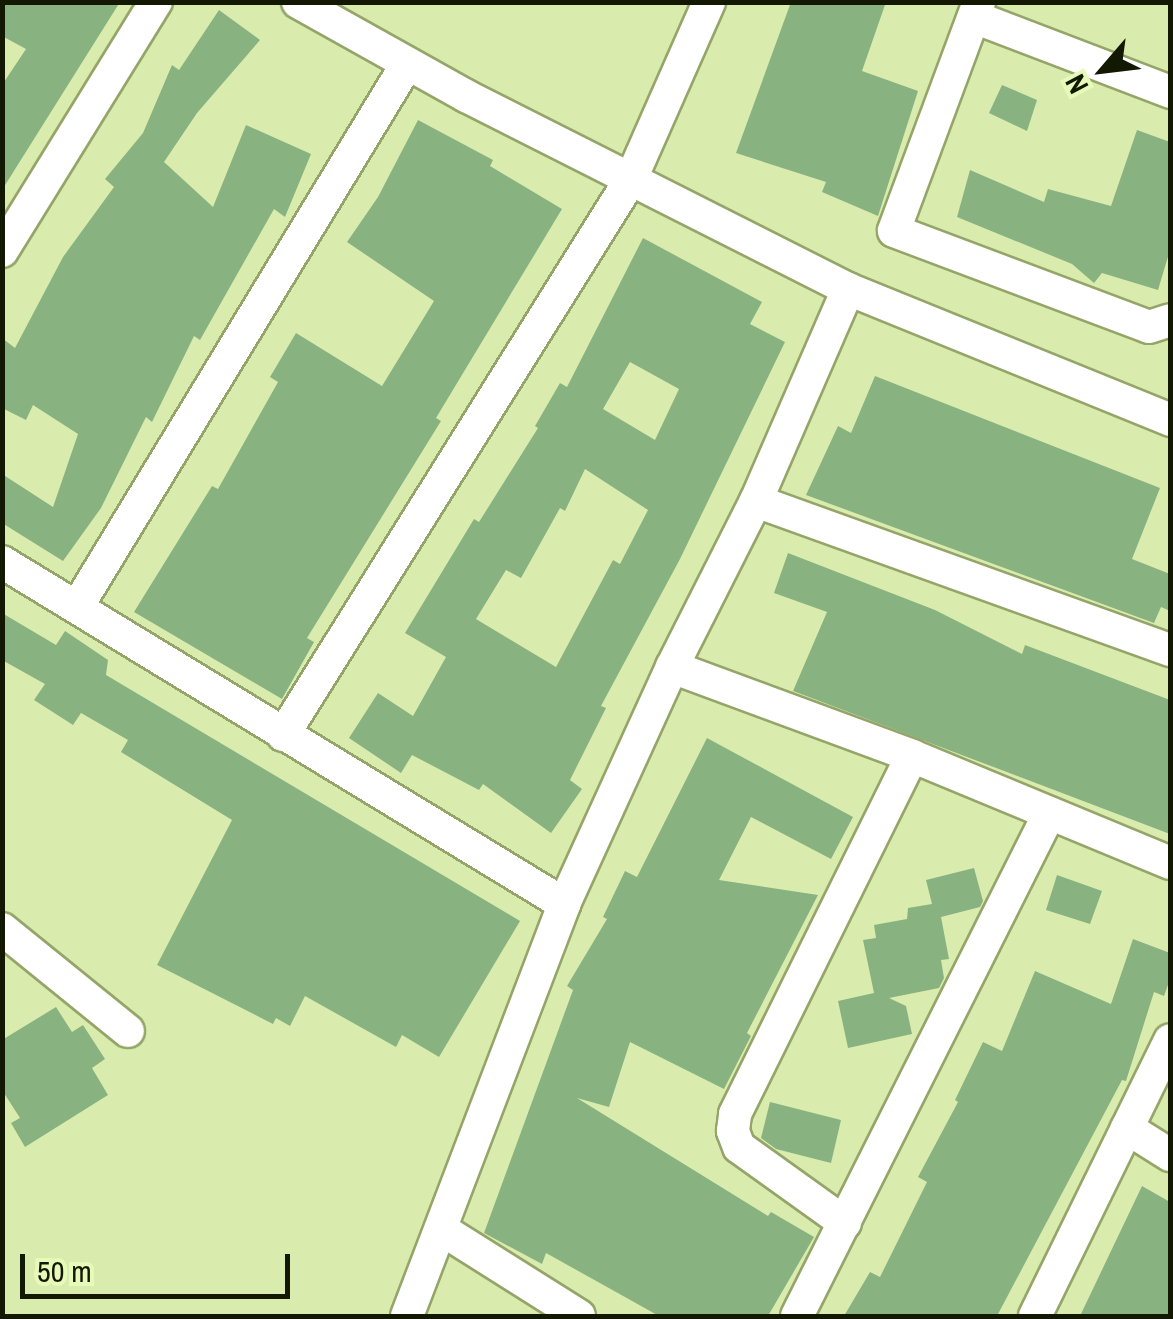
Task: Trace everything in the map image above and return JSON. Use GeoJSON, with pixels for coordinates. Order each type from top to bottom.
{"type":"FeatureCollection","features":[{"type":"Feature","properties":{"kind":"street"},"geometry":{"type":"LineString","coordinates":[[2,251],[156,2]]}},
{"type":"Feature","properties":{"kind":"street"},"geometry":{"type":"LineString","coordinates":[[298,2],[407,64],[848,289],[1170,420]]}},
{"type":"Feature","properties":{"kind":"street"},"geometry":{"type":"LineString","coordinates":[[283,735],[631,179],[709,2]]}},
{"type":"Feature","properties":{"kind":"street"},"geometry":{"type":"LineString","coordinates":[[1170,92],[976,10],[894,231],[1148,327],[1170,320]]}},
{"type":"Feature","properties":{"kind":"street"},"geometry":{"type":"LineString","coordinates":[[77,607],[407,64]]}},
{"type":"Feature","properties":{"kind":"street"},"geometry":{"type":"LineString","coordinates":[[407,1316],[564,904],[672,666],[756,501],[848,289]]}},
{"type":"Feature","properties":{"kind":"street"},"geometry":{"type":"LineString","coordinates":[[756,501],[1170,650]]}},
{"type":"Feature","properties":{"kind":"street"},"geometry":{"type":"LineString","coordinates":[[2,562],[564,904]]}},
{"type":"Feature","properties":{"kind":"street"},"geometry":{"type":"LineString","coordinates":[[672,666],[912,756],[1170,862]]}},
{"type":"Feature","properties":{"kind":"street"},"geometry":{"type":"LineString","coordinates":[[845,1223],[739,1147],[733,1131],[735,1114],[912,756]]}},
{"type":"Feature","properties":{"kind":"street"},"geometry":{"type":"LineString","coordinates":[[797,1316],[1049,814]]}},
{"type":"Feature","properties":{"kind":"street"},"geometry":{"type":"LineString","coordinates":[[2,930],[128,1031]]}},
{"type":"Feature","properties":{"kind":"street"},"geometry":{"type":"LineString","coordinates":[[1035,1316],[1170,1040]]}},
{"type":"Feature","properties":{"kind":"street"},"geometry":{"type":"LineString","coordinates":[[1127,1128],[1170,1156]]}},
{"type":"Feature","properties":{"kind":"street"},"geometry":{"type":"LineString","coordinates":[[441,1229],[579,1316]]}},
{"type":"Feature","properties":{"kind":"building"},"geometry":{"type":"Polygon","coordinates":[[[2,2],[120,2],[2,190],[2,85],[26,49],[2,36],[2,2]]]}},
{"type":"Feature","properties":{"kind":"building"},"geometry":{"type":"Polygon","coordinates":[[[791,2],[886,2],[862,71],[918,91],[878,216],[822,192],[826,182],[736,153],[791,2]]]}},
{"type":"Feature","properties":{"kind":"building"},"geometry":{"type":"Polygon","coordinates":[[[219,10],[260,40],[197,113],[164,162],[213,207],[246,125],[311,154],[285,217],[274,209],[200,340],[194,336],[152,422],[146,417],[101,508],[63,561],[2,523],[2,474],[53,507],[78,434],[33,405],[26,420],[2,408],[2,338],[15,348],[63,257],[114,187],[105,179],[143,133],[172,65],[179,70],[219,10]]]}},
{"type":"Feature","properties":{"kind":"building"},"geometry":{"type":"Polygon","coordinates":[[[1002,85],[1037,100],[1027,131],[989,113],[1002,85]]]}},
{"type":"Feature","properties":{"kind":"building"},"geometry":{"type":"Polygon","coordinates":[[[418,120],[493,160],[490,166],[562,209],[436,418],[441,421],[307,638],[314,642],[282,699],[134,612],[212,486],[218,489],[278,382],[270,377],[296,333],[382,386],[434,301],[347,242],[378,197],[418,120]]]}},
{"type":"Feature","properties":{"kind":"building"},"geometry":{"type":"Polygon","coordinates":[[[1137,130],[1170,142],[1170,250],[1158,290],[1102,273],[1094,283],[1072,264],[957,217],[970,170],[1044,202],[1048,189],[1111,206],[1137,130]]]}},
{"type":"Feature","properties":{"kind":"building"},"geometry":{"type":"Polygon","coordinates":[[[643,238],[762,302],[750,324],[785,342],[680,559],[601,706],[606,708],[570,780],[582,789],[551,833],[483,784],[479,790],[412,755],[401,773],[349,738],[378,693],[413,716],[446,657],[405,633],[474,519],[479,522],[538,428],[535,426],[560,383],[567,387],[643,238]],[[630,362],[603,409],[655,440],[679,389],[630,362]],[[585,469],[565,511],[560,508],[521,578],[506,570],[476,619],[556,667],[613,560],[620,564],[648,510],[585,469]]]}},
{"type":"Feature","properties":{"kind":"building"},"geometry":{"type":"Polygon","coordinates":[[[875,376],[1160,488],[1132,559],[1170,574],[1170,611],[1161,607],[1154,623],[806,495],[838,426],[851,433],[875,376]]]}},
{"type":"Feature","properties":{"kind":"building"},"geometry":{"type":"Polygon","coordinates":[[[788,553],[935,610],[1022,654],[1025,645],[1170,700],[1170,834],[793,691],[827,612],[774,593],[788,553]]]}},
{"type":"Feature","properties":{"kind":"building"},"geometry":{"type":"Polygon","coordinates":[[[2,613],[56,645],[65,631],[108,660],[106,675],[520,921],[439,1057],[402,1035],[396,1047],[305,996],[290,1026],[276,1018],[273,1024],[157,965],[232,820],[121,752],[128,740],[81,713],[73,725],[34,700],[45,684],[2,660],[2,613]]]}},
{"type":"Feature","properties":{"kind":"building"},"geometry":{"type":"Polygon","coordinates":[[[707,738],[853,817],[831,859],[751,817],[719,880],[818,895],[747,1033],[751,1036],[724,1089],[630,1042],[609,1107],[577,1098],[768,1216],[771,1212],[814,1237],[768,1316],[659,1316],[546,1253],[542,1264],[484,1233],[573,990],[567,986],[607,919],[603,917],[625,871],[637,877],[707,738]]]}},
{"type":"Feature","properties":{"kind":"building"},"geometry":{"type":"Polygon","coordinates":[[[974,868],[983,901],[980,907],[941,917],[949,959],[941,960],[944,978],[939,988],[889,998],[906,1006],[912,1034],[848,1048],[838,1001],[874,993],[863,940],[876,938],[874,925],[907,919],[908,908],[932,904],[926,880],[974,868]]]}},
{"type":"Feature","properties":{"kind":"building"},"geometry":{"type":"Polygon","coordinates":[[[1057,875],[1102,891],[1090,924],[1046,910],[1057,875]]]}},
{"type":"Feature","properties":{"kind":"building"},"geometry":{"type":"Polygon","coordinates":[[[1133,939],[1170,953],[1170,979],[1164,996],[1154,992],[1126,1081],[1122,1080],[997,1316],[844,1316],[870,1272],[880,1277],[927,1182],[918,1177],[958,1102],[955,1100],[983,1042],[1002,1051],[1035,971],[1111,1004],[1133,939]]]}},
{"type":"Feature","properties":{"kind":"building"},"geometry":{"type":"Polygon","coordinates":[[[56,1007],[72,1032],[83,1025],[105,1059],[92,1068],[108,1095],[25,1147],[11,1123],[20,1118],[2,1090],[2,1040],[56,1007]]]}},
{"type":"Feature","properties":{"kind":"building"},"geometry":{"type":"Polygon","coordinates":[[[770,1102],[841,1120],[831,1163],[776,1149],[761,1138],[770,1102]]]}},
{"type":"Feature","properties":{"kind":"building"},"geometry":{"type":"Polygon","coordinates":[[[1142,1186],[1170,1202],[1170,1316],[1080,1316],[1142,1186]]]}}]}
